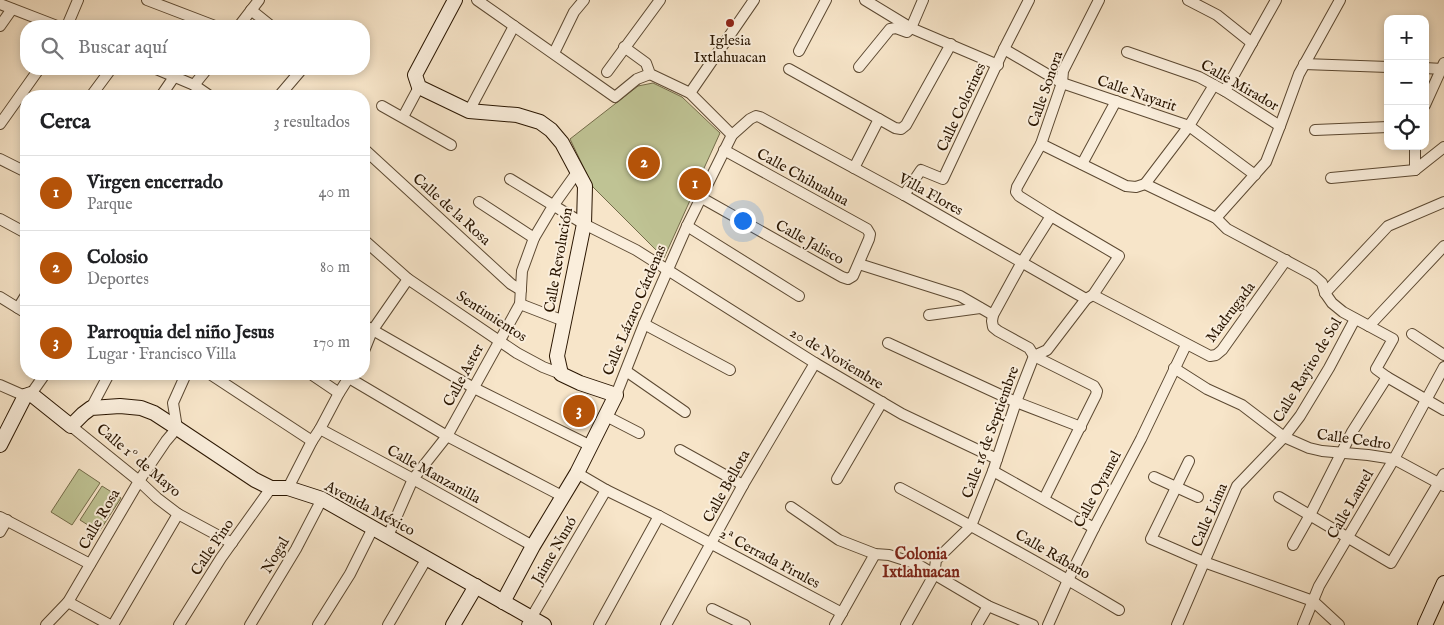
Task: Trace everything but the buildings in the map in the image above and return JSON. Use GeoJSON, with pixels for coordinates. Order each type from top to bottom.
{"type":"FeatureCollection","features":[{"type":"Feature","properties":{"kind":"street"},"geometry":{"type":"LineString","coordinates":[[70,20],[78,0]]}},
{"type":"Feature","properties":{"kind":"street"},"geometry":{"type":"LineString","coordinates":[[147,0],[199,20]]}},
{"type":"Feature","properties":{"kind":"street"},"geometry":{"type":"LineString","coordinates":[[244,20],[259,0]]}},
{"type":"Feature","properties":{"kind":"street"},"geometry":{"type":"LineString","coordinates":[[403,118],[419,87],[415,75],[455,0]]}},
{"type":"Feature","properties":{"kind":"street"},"geometry":{"type":"LineString","coordinates":[[477,0],[615,97],[637,79],[650,74]]}},
{"type":"Feature","properties":{"kind":"street"},"geometry":{"type":"LineString","coordinates":[[554,53],[574,12],[584,0]]}},
{"type":"Feature","properties":{"kind":"street"},"geometry":{"type":"LineString","coordinates":[[607,72],[660,0]]}},
{"type":"Feature","properties":{"kind":"street"},"geometry":{"type":"LineString","coordinates":[[690,93],[754,0]]}},
{"type":"Feature","properties":{"kind":"street"},"geometry":{"type":"LineString","coordinates":[[799,51],[826,0]]}},
{"type":"Feature","properties":{"kind":"street"},"geometry":{"type":"LineString","coordinates":[[865,0],[911,28],[998,65]]}},
{"type":"Feature","properties":{"kind":"street"},"geometry":{"type":"LineString","coordinates":[[860,68],[890,29],[896,28],[907,32],[911,28],[923,0]]}},
{"type":"Feature","properties":{"kind":"street","name":"Calle Colorines"},"geometry":{"type":"LineString","coordinates":[[904,195],[921,170],[944,179],[1004,49],[1030,0]]}},
{"type":"Feature","properties":{"kind":"street","name":"Calle Sonora"},"geometry":{"type":"LineString","coordinates":[[1050,216],[1019,196],[1016,192],[1017,187],[1041,144],[1062,83],[1063,71],[1099,0]]}},
{"type":"Feature","properties":{"kind":"street"},"geometry":{"type":"LineString","coordinates":[[1188,0],[1217,15],[1252,43]]}},
{"type":"Feature","properties":{"kind":"street"},"geometry":{"type":"LineString","coordinates":[[1225,91],[1276,0]]}},
{"type":"Feature","properties":{"kind":"street"},"geometry":{"type":"LineString","coordinates":[[1216,218],[1266,162],[1299,74],[1340,0]]}},
{"type":"Feature","properties":{"kind":"street"},"geometry":{"type":"LineString","coordinates":[[0,4],[41,20]]}},
{"type":"Feature","properties":{"kind":"street"},"geometry":{"type":"LineString","coordinates":[[0,26],[12,9]]}},
{"type":"Feature","properties":{"kind":"street"},"geometry":{"type":"LineString","coordinates":[[251,10],[264,20]]}},
{"type":"Feature","properties":{"kind":"street"},"geometry":{"type":"LineString","coordinates":[[469,111],[514,26]]}},
{"type":"Feature","properties":{"kind":"street"},"geometry":{"type":"LineString","coordinates":[[788,69],[895,128],[901,129],[906,125],[951,44]]}},
{"type":"Feature","properties":{"kind":"street"},"geometry":{"type":"LineString","coordinates":[[624,47],[646,63],[650,74],[690,93],[732,135]]}},
{"type":"Feature","properties":{"kind":"street","name":"Calle Nayarit"},"geometry":{"type":"LineString","coordinates":[[1004,49],[1062,83],[1189,126],[1254,175]]}},
{"type":"Feature","properties":{"kind":"street","name":"Calle Mirador"},"geometry":{"type":"LineString","coordinates":[[1127,52],[1199,77],[1280,126]]}},
{"type":"Feature","properties":{"kind":"street"},"geometry":{"type":"LineString","coordinates":[[1304,64],[1384,67]]}},
{"type":"Feature","properties":{"kind":"street"},"geometry":{"type":"LineString","coordinates":[[1429,68],[1443,66]]}},
{"type":"Feature","properties":{"kind":"street"},"geometry":{"type":"LineString","coordinates":[[1429,96],[1443,66]]}},
{"type":"Feature","properties":{"kind":"street"},"geometry":{"type":"LineString","coordinates":[[23,90],[34,75]]}},
{"type":"Feature","properties":{"kind":"street"},"geometry":{"type":"LineString","coordinates":[[95,90],[107,75]]}},
{"type":"Feature","properties":{"kind":"street"},"geometry":{"type":"LineString","coordinates":[[170,75],[201,90]]}},
{"type":"Feature","properties":{"kind":"street"},"geometry":{"type":"LineString","coordinates":[[194,85],[202,75]]}},
{"type":"Feature","properties":{"kind":"street"},"geometry":{"type":"LineString","coordinates":[[284,90],[297,75]]}},
{"type":"Feature","properties":{"kind":"street"},"geometry":{"type":"LineString","coordinates":[[165,90],[174,77]]}},
{"type":"Feature","properties":{"kind":"street"},"geometry":{"type":"LineString","coordinates":[[1041,144],[1126,186],[1136,187],[1145,184],[1189,126],[1214,86]]}},
{"type":"Feature","properties":{"kind":"street","name":"Calle Revolución"},"geometry":{"type":"LineString","coordinates":[[419,87],[469,111],[517,115],[540,122],[552,130],[578,171],[585,186],[584,224],[558,356],[561,374]]}},
{"type":"Feature","properties":{"kind":"street"},"geometry":{"type":"LineString","coordinates":[[0,124],[20,95]]}},
{"type":"Feature","properties":{"kind":"street"},"geometry":{"type":"LineString","coordinates":[[1082,164],[1116,101]]}},
{"type":"Feature","properties":{"kind":"street"},"geometry":{"type":"LineString","coordinates":[[382,106],[451,145]]}},
{"type":"Feature","properties":{"kind":"street","name":"Villa Flores"},"geometry":{"type":"LineString","coordinates":[[732,135],[750,119],[756,116],[760,117],[1022,262],[1186,345]]}},
{"type":"Feature","properties":{"kind":"street"},"geometry":{"type":"LineString","coordinates":[[854,168],[879,119]]}},
{"type":"Feature","properties":{"kind":"street"},"geometry":{"type":"LineString","coordinates":[[1315,130],[1384,127]]}},
{"type":"Feature","properties":{"kind":"street","name":"Calle Lázaro Cárdenas"},"geometry":{"type":"LineString","coordinates":[[503,602],[562,496],[577,473],[606,416],[700,197],[732,135]]}},
{"type":"Feature","properties":{"kind":"street"},"geometry":{"type":"LineString","coordinates":[[1331,178],[1415,170],[1444,147]]}},
{"type":"Feature","properties":{"kind":"street","name":"Calle Chihuahua"},"geometry":{"type":"LineString","coordinates":[[724,150],[867,229],[870,234],[869,239],[859,264]]}},
{"type":"Feature","properties":{"kind":"street"},"geometry":{"type":"LineString","coordinates":[[1415,150],[1415,170]]}},
{"type":"Feature","properties":{"kind":"street","name":"Calle de la Rosa"},"geometry":{"type":"LineString","coordinates":[[370,155],[511,284],[521,290]]}},
{"type":"Feature","properties":{"kind":"street"},"geometry":{"type":"LineString","coordinates":[[0,159],[20,169]]}},
{"type":"Feature","properties":{"kind":"street","name":"Calle Aster"},"geometry":{"type":"LineString","coordinates":[[388,536],[413,479],[447,436],[520,304],[522,271],[534,238],[553,206],[578,171]]}},
{"type":"Feature","properties":{"kind":"street","name":"20 de Noviembre"},"geometry":{"type":"LineString","coordinates":[[510,178],[584,224],[636,250],[902,414],[997,459]]}},
{"type":"Feature","properties":{"kind":"street"},"geometry":{"type":"LineString","coordinates":[[1145,184],[1216,218],[1227,229],[1312,275],[1322,283],[1325,293],[1332,303],[1343,312],[1393,339],[1376,369],[1387,378],[1444,410]]}},
{"type":"Feature","properties":{"kind":"street","name":"Calle Jalisco"},"geometry":{"type":"LineString","coordinates":[[700,197],[842,277],[848,279],[854,276],[859,264]]}},
{"type":"Feature","properties":{"kind":"street"},"geometry":{"type":"LineString","coordinates":[[479,202],[534,238]]}},
{"type":"Feature","properties":{"kind":"street"},"geometry":{"type":"LineString","coordinates":[[1325,293],[1388,226],[1444,202]]}},
{"type":"Feature","properties":{"kind":"street"},"geometry":{"type":"LineString","coordinates":[[1044,499],[1081,427],[1097,390],[1094,386],[1034,356],[1029,348],[998,331],[993,327],[992,315],[1050,216]]}},
{"type":"Feature","properties":{"kind":"street","name":"Calle 16 de Septiembre"},"geometry":{"type":"LineString","coordinates":[[934,575],[936,560],[971,526],[993,471],[1016,402],[1034,356],[1047,350],[1090,297],[1119,256],[1050,216]]}},
{"type":"Feature","properties":{"kind":"street"},"geometry":{"type":"LineString","coordinates":[[0,219],[20,230]]}},
{"type":"Feature","properties":{"kind":"street"},"geometry":{"type":"LineString","coordinates":[[687,226],[799,296]]}},
{"type":"Feature","properties":{"kind":"street","name":"Sentimientos"},"geometry":{"type":"LineString","coordinates":[[370,245],[408,279],[499,341],[543,367],[580,383],[616,395]]}},
{"type":"Feature","properties":{"kind":"street"},"geometry":{"type":"LineString","coordinates":[[1369,326],[1444,246]]}},
{"type":"Feature","properties":{"kind":"street","name":"Madrugada"},"geometry":{"type":"LineString","coordinates":[[1186,345],[1210,356],[1216,356],[1286,260]]}},
{"type":"Feature","properties":{"kind":"street"},"geometry":{"type":"LineString","coordinates":[[859,264],[960,296],[992,315]]}},
{"type":"Feature","properties":{"kind":"street"},"geometry":{"type":"LineString","coordinates":[[370,326],[408,279]]}},
{"type":"Feature","properties":{"kind":"street"},"geometry":{"type":"LineString","coordinates":[[0,297],[20,310]]}},
{"type":"Feature","properties":{"kind":"street"},"geometry":{"type":"LineString","coordinates":[[520,304],[564,321]]}},
{"type":"Feature","properties":{"kind":"street"},"geometry":{"type":"LineString","coordinates":[[928,315],[980,308]]}},
{"type":"Feature","properties":{"kind":"street","name":"Calle Rayito de Sol"},"geometry":{"type":"LineString","coordinates":[[1284,437],[1300,416],[1329,368],[1355,319]]}},
{"type":"Feature","properties":{"kind":"street"},"geometry":{"type":"LineString","coordinates":[[644,324],[730,370]]}},
{"type":"Feature","properties":{"kind":"street"},"geometry":{"type":"LineString","coordinates":[[370,329],[474,388],[591,446]]}},
{"type":"Feature","properties":{"kind":"street"},"geometry":{"type":"LineString","coordinates":[[1412,334],[1444,355]]}},
{"type":"Feature","properties":{"kind":"street"},"geometry":{"type":"LineString","coordinates":[[888,343],[1016,402],[1081,427]]}},
{"type":"Feature","properties":{"kind":"street","name":"Calle Oyamel"},"geometry":{"type":"LineString","coordinates":[[1048,625],[1068,580],[1141,439],[1186,345]]}},
{"type":"Feature","properties":{"kind":"street","name":"Calle Bellota"},"geometry":{"type":"LineString","coordinates":[[666,625],[743,485],[815,362]]}},
{"type":"Feature","properties":{"kind":"street","name":"Calle Laurel"},"geometry":{"type":"LineString","coordinates":[[1303,625],[1319,586],[1394,459],[1444,367]]}},
{"type":"Feature","properties":{"kind":"street","name":"Calle Cedro"},"geometry":{"type":"LineString","coordinates":[[1174,368],[1207,389],[1242,405],[1284,437],[1309,448],[1322,452],[1394,459],[1442,481]]}},
{"type":"Feature","properties":{"kind":"street"},"geometry":{"type":"LineString","coordinates":[[626,371],[685,412]]}},
{"type":"Feature","properties":{"kind":"street"},"geometry":{"type":"LineString","coordinates":[[1293,545],[1352,432],[1387,378]]}},
{"type":"Feature","properties":{"kind":"street"},"geometry":{"type":"LineString","coordinates":[[2,436],[28,395],[40,380]]}},
{"type":"Feature","properties":{"kind":"street"},"geometry":{"type":"LineString","coordinates":[[71,426],[91,408],[106,380]]}},
{"type":"Feature","properties":{"kind":"street"},"geometry":{"type":"LineString","coordinates":[[178,428],[173,403],[183,380]]}},
{"type":"Feature","properties":{"kind":"street"},"geometry":{"type":"LineString","coordinates":[[219,380],[312,441]]}},
{"type":"Feature","properties":{"kind":"street"},"geometry":{"type":"LineString","coordinates":[[320,380],[339,393]]}},
{"type":"Feature","properties":{"kind":"street"},"geometry":{"type":"LineString","coordinates":[[288,488],[312,441],[347,380]]}},
{"type":"Feature","properties":{"kind":"street"},"geometry":{"type":"LineString","coordinates":[[356,380],[447,436],[562,496]]}},
{"type":"Feature","properties":{"kind":"street"},"geometry":{"type":"LineString","coordinates":[[0,385],[28,395]]}},
{"type":"Feature","properties":{"kind":"street","name":"Calle 1º de Mayo"},"geometry":{"type":"LineString","coordinates":[[28,395],[71,426],[139,481],[156,498],[178,514],[232,544]]}},
{"type":"Feature","properties":{"kind":"street"},"geometry":{"type":"LineString","coordinates":[[837,479],[882,402]]}},
{"type":"Feature","properties":{"kind":"street","name":"Avenida México"},"geometry":{"type":"LineString","coordinates":[[91,408],[120,406],[141,408],[154,413],[255,480],[271,488],[288,488],[322,499],[503,602],[529,622],[544,625]]}},
{"type":"Feature","properties":{"kind":"street"},"geometry":{"type":"LineString","coordinates":[[606,416],[639,434]]}},
{"type":"Feature","properties":{"kind":"street","name":"Calle Rosa"},"geometry":{"type":"LineString","coordinates":[[46,625],[68,602],[139,481],[166,441],[178,428]]}},
{"type":"Feature","properties":{"kind":"street","name":"Calle Manzanilla"},"geometry":{"type":"LineString","coordinates":[[320,430],[534,546]]}},
{"type":"Feature","properties":{"kind":"street","name":"Calle Lima"},"geometry":{"type":"LineString","coordinates":[[1176,625],[1237,486],[1284,437]]}},
{"type":"Feature","properties":{"kind":"street"},"geometry":{"type":"LineString","coordinates":[[680,450],[743,485]]}},
{"type":"Feature","properties":{"kind":"street","name":"Calle Lima"},"geometry":{"type":"LineString","coordinates":[[1188,461],[1151,539],[1204,562]]}},
{"type":"Feature","properties":{"kind":"street"},"geometry":{"type":"LineString","coordinates":[[993,471],[1094,528]]}},
{"type":"Feature","properties":{"kind":"street","name":"2ª Cerrada Pirules"},"geometry":{"type":"LineString","coordinates":[[577,473],[842,613]]}},
{"type":"Feature","properties":{"kind":"street"},"geometry":{"type":"LineString","coordinates":[[1154,477],[1198,497]]}},
{"type":"Feature","properties":{"kind":"street"},"geometry":{"type":"LineString","coordinates":[[1279,496],[1391,563],[1442,481]]}},
{"type":"Feature","properties":{"kind":"street","name":"Calle Pino"},"geometry":{"type":"LineString","coordinates":[[179,625],[271,488]]}},
{"type":"Feature","properties":{"kind":"street","name":"Calle Rábano"},"geometry":{"type":"LineString","coordinates":[[900,488],[1119,610]]}},
{"type":"Feature","properties":{"kind":"street","name":"Jaime Nunó"},"geometry":{"type":"LineString","coordinates":[[529,622],[606,490]]}},
{"type":"Feature","properties":{"kind":"street","name":"Nogal"},"geometry":{"type":"LineString","coordinates":[[250,625],[296,549],[322,499]]}},
{"type":"Feature","properties":{"kind":"street"},"geometry":{"type":"LineString","coordinates":[[791,506],[838,540],[875,554],[889,555],[917,564],[988,606],[1033,625]]}},
{"type":"Feature","properties":{"kind":"street"},"geometry":{"type":"LineString","coordinates":[[68,602],[111,625],[178,514]]}},
{"type":"Feature","properties":{"kind":"street"},"geometry":{"type":"LineString","coordinates":[[598,625],[659,516]]}},
{"type":"Feature","properties":{"kind":"street"},"geometry":{"type":"LineString","coordinates":[[0,532],[4,519],[90,564]]}},
{"type":"Feature","properties":{"kind":"street"},"geometry":{"type":"LineString","coordinates":[[318,625],[350,574],[374,528]]}},
{"type":"Feature","properties":{"kind":"street"},"geometry":{"type":"LineString","coordinates":[[835,625],[875,554]]}},
{"type":"Feature","properties":{"kind":"street"},"geometry":{"type":"LineString","coordinates":[[388,625],[427,558]]}},
{"type":"Feature","properties":{"kind":"street"},"geometry":{"type":"LineString","coordinates":[[1204,562],[1313,601],[1339,625]]}},
{"type":"Feature","properties":{"kind":"street"},"geometry":{"type":"LineString","coordinates":[[906,625],[934,575]]}},
{"type":"Feature","properties":{"kind":"street"},"geometry":{"type":"LineString","coordinates":[[1424,625],[1444,583]]}},
{"type":"Feature","properties":{"kind":"street"},"geometry":{"type":"LineString","coordinates":[[453,625],[476,586]]}},
{"type":"Feature","properties":{"kind":"street"},"geometry":{"type":"LineString","coordinates":[[977,625],[988,606]]}},
{"type":"Feature","properties":{"kind":"street"},"geometry":{"type":"LineString","coordinates":[[712,609],[745,625]]}},
{"type":"Feature","properties":{"kind":"green space"},"geometry":{"type":"Polygon","coordinates":[[[653,83],[682,97],[720,133],[700,177],[707,180],[698,200],[692,196],[664,258],[593,187],[570,139],[638,86],[653,83]]]}},
{"type":"Feature","properties":{"kind":"green space"},"geometry":{"type":"Polygon","coordinates":[[[79,469],[100,483],[72,525],[51,512],[79,469]]]}},
{"type":"Feature","properties":{"kind":"green space"},"geometry":{"type":"Polygon","coordinates":[[[102,486],[121,498],[99,532],[80,520],[102,486]]]}},
{"type":"Feature","properties":{"kind":"place","name":"Iglesia Ixtlahuacan"},"geometry":{"type":"Point","coordinates":[730,23]}},
{"type":"Feature","properties":{"kind":"place","name":"Colosio"},"geometry":{"type":"Point","coordinates":[644,163]}},
{"type":"Feature","properties":{"kind":"place","name":"Virgen encerrado"},"geometry":{"type":"Point","coordinates":[695,184]}},
{"type":"Feature","properties":{"kind":"place","name":"Parroquia del niño Jesus"},"geometry":{"type":"Point","coordinates":[579,411]}},
{"type":"Feature","properties":{"kind":"district","name":"Colonia Ixtlahuacan"},"geometry":{"type":"Point","coordinates":[921,562]}}]}
